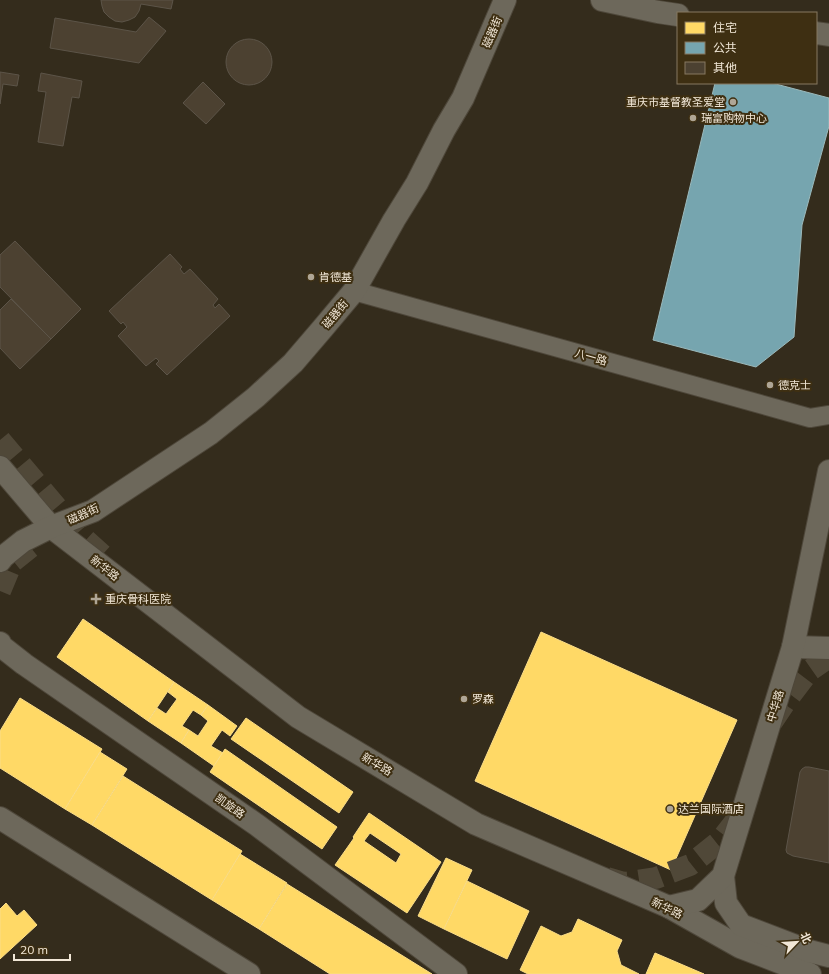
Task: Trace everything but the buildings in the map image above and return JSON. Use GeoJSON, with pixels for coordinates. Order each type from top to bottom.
{"type":"FeatureCollection","features":[{"type":"Feature","properties":{"kind":"street","name":"磁器街"},"geometry":{"type":"LineString","coordinates":[[52,527],[93,511],[211,433],[256,397],[293,363],[332,319],[354,291],[394,220],[417,183],[444,130],[463,98],[505,0]]}},
{"type":"Feature","properties":{"kind":"street"},"geometry":{"type":"LineString","coordinates":[[602,0],[665,9]]}},
{"type":"Feature","properties":{"kind":"street"},"geometry":{"type":"LineString","coordinates":[[817,33],[829,35]]}},
{"type":"Feature","properties":{"kind":"street","name":"八一路"},"geometry":{"type":"LineString","coordinates":[[354,291],[810,418],[829,415]]}},
{"type":"Feature","properties":{"kind":"street","name":"新华路"},"geometry":{"type":"LineString","coordinates":[[0,467],[52,527],[298,717],[476,824],[669,907],[740,947],[810,974]]}},
{"type":"Feature","properties":{"kind":"street","name":"中华路"},"geometry":{"type":"LineString","coordinates":[[669,907],[698,900],[723,876],[793,647],[829,471]]}},
{"type":"Feature","properties":{"kind":"street"},"geometry":{"type":"LineString","coordinates":[[0,561],[3,556],[23,541],[52,527]]}},
{"type":"Feature","properties":{"kind":"street","name":"凯旋路"},"geometry":{"type":"LineString","coordinates":[[0,643],[1,646],[24,664],[257,826],[456,974]]}},
{"type":"Feature","properties":{"kind":"street"},"geometry":{"type":"LineString","coordinates":[[793,647],[829,648]]}},
{"type":"Feature","properties":{"kind":"street"},"geometry":{"type":"LineString","coordinates":[[0,818],[249,974]]}},
{"type":"Feature","properties":{"kind":"street"},"geometry":{"type":"LineString","coordinates":[[723,876],[726,903],[742,925],[809,951],[829,956]]}},
{"type":"Feature","properties":{"kind":"tunnel"},"geometry":{"type":"LineString","coordinates":[[0,440],[79,534],[108,560]]}},
{"type":"Feature","properties":{"kind":"tunnel"},"geometry":{"type":"LineString","coordinates":[[0,591],[12,562],[33,545]]}},
{"type":"Feature","properties":{"kind":"tunnel"},"geometry":{"type":"LineString","coordinates":[[772,722],[809,671],[829,657]]}},
{"type":"Feature","properties":{"kind":"tunnel"},"geometry":{"type":"LineString","coordinates":[[607,878],[624,883],[656,878],[690,865],[720,841],[742,813]]}},
{"type":"Feature","properties":{"kind":"place","name":"重庆市基督教圣爱堂"},"geometry":{"type":"Point","coordinates":[733,102]}},
{"type":"Feature","properties":{"kind":"place","name":"瑞富购物中心"},"geometry":{"type":"Point","coordinates":[693,118]}},
{"type":"Feature","properties":{"kind":"place","name":"肯德基"},"geometry":{"type":"Point","coordinates":[311,277]}},
{"type":"Feature","properties":{"kind":"place","name":"德克士"},"geometry":{"type":"Point","coordinates":[770,385]}},
{"type":"Feature","properties":{"kind":"place","name":"重庆骨科医院"},"geometry":{"type":"Point","coordinates":[96,599]}},
{"type":"Feature","properties":{"kind":"place","name":"罗森"},"geometry":{"type":"Point","coordinates":[464,699]}},
{"type":"Feature","properties":{"kind":"place","name":"达兰国际酒店"},"geometry":{"type":"Point","coordinates":[670,809]}}]}
